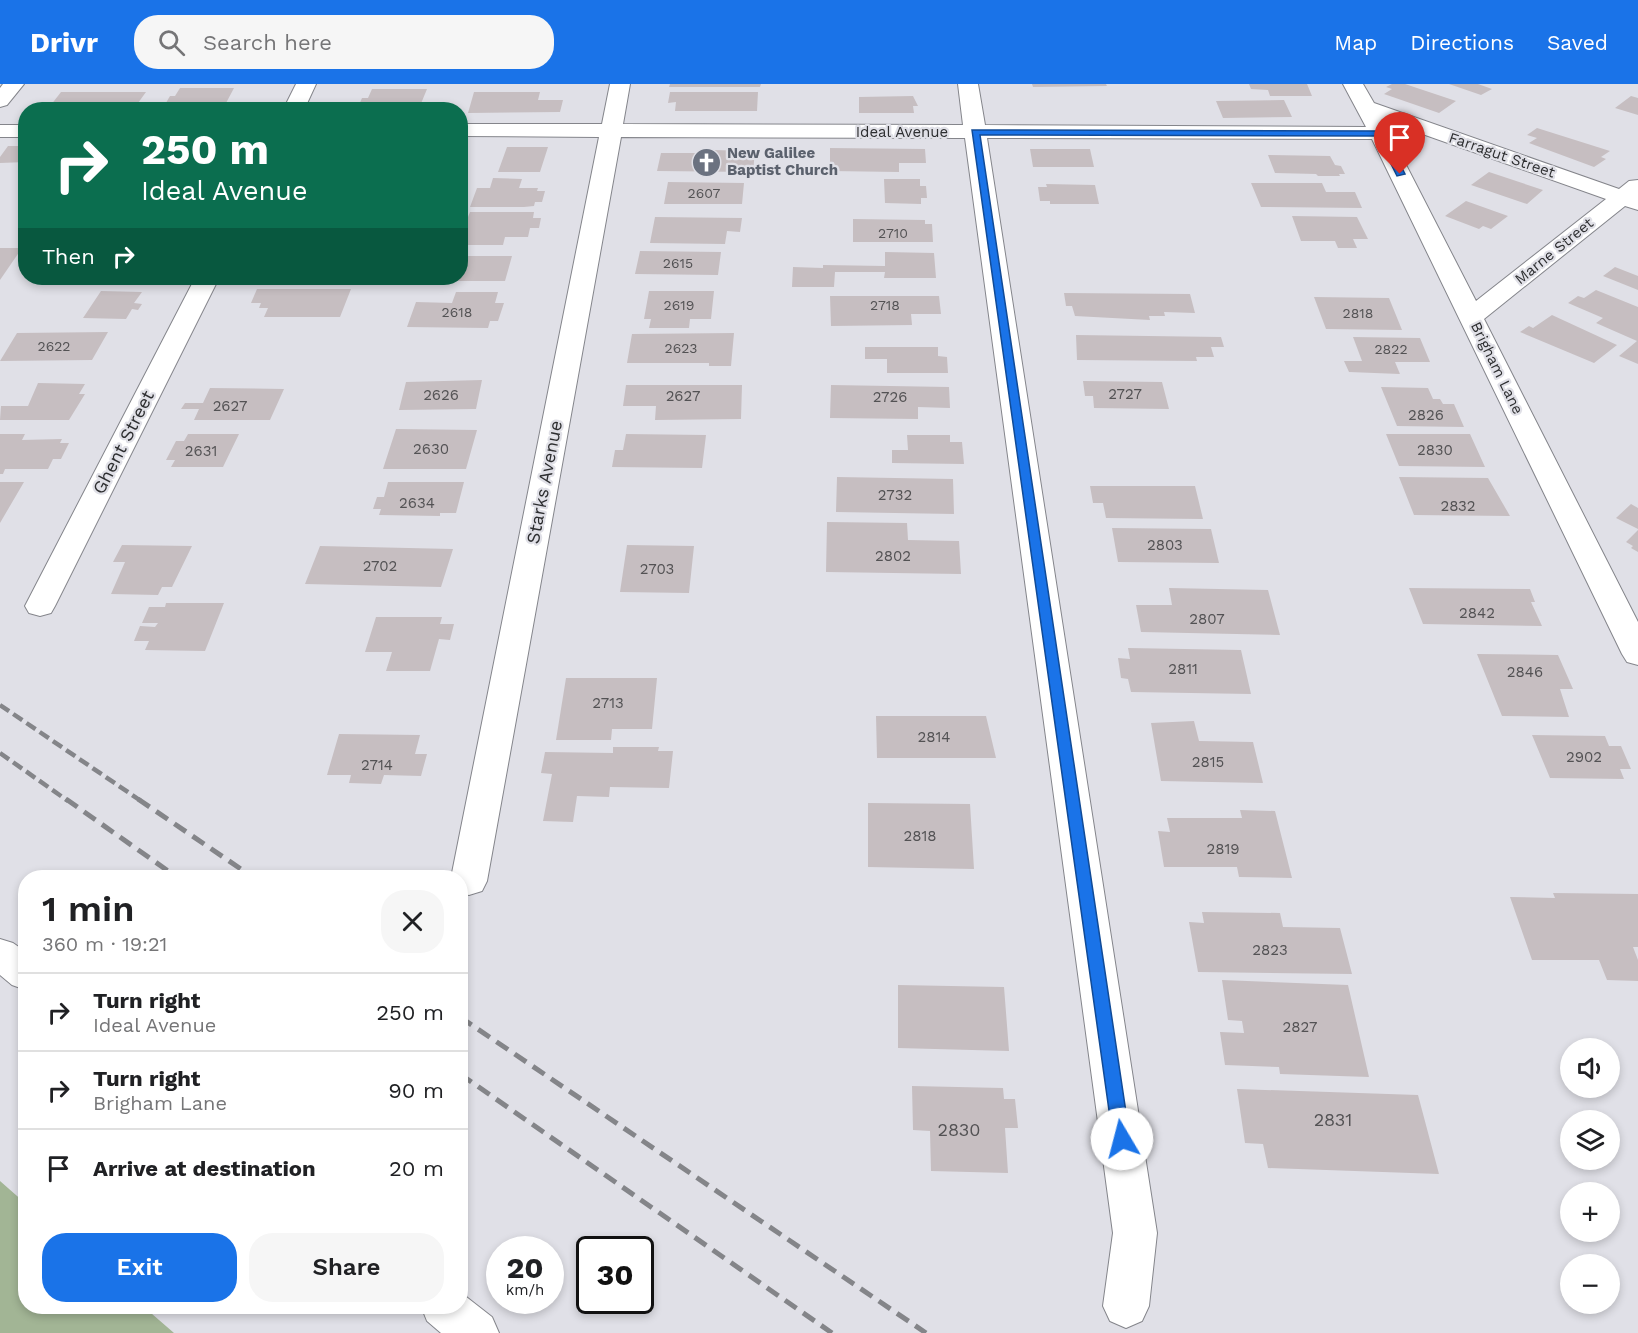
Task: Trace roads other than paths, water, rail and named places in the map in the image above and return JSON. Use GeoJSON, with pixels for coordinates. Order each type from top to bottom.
{"type":"FeatureCollection","features":[{"type":"Feature","properties":{"kind":"street"},"geometry":{"type":"LineString","coordinates":[[0,101],[14,84]]}},
{"type":"Feature","properties":{"kind":"street"},"geometry":{"type":"LineString","coordinates":[[297,102],[306,84]]}},
{"type":"Feature","properties":{"kind":"street","name":"Starks Avenue"},"geometry":{"type":"LineString","coordinates":[[469,881],[620,84]]}},
{"type":"Feature","properties":{"kind":"street"},"geometry":{"type":"LineString","coordinates":[[968,84],[1135,1233],[1126,1306]]}},
{"type":"Feature","properties":{"kind":"street","name":"Brigham Lane"},"geometry":{"type":"LineString","coordinates":[[1353,84],[1380,133],[1638,654]]}},
{"type":"Feature","properties":{"kind":"street","name":"Farragut Street"},"geometry":{"type":"LineString","coordinates":[[1366,107],[1632,195]]}},
{"type":"Feature","properties":{"kind":"street","name":"Ideal Avenue"},"geometry":{"type":"LineString","coordinates":[[468,130],[1380,133]]}},
{"type":"Feature","properties":{"kind":"street"},"geometry":{"type":"LineString","coordinates":[[0,131],[18,131]]}},
{"type":"Feature","properties":{"kind":"street","name":"Marne Street"},"geometry":{"type":"LineString","coordinates":[[1472,317],[1632,195]]}},
{"type":"Feature","properties":{"kind":"street","name":"Ghent Street"},"geometry":{"type":"LineString","coordinates":[[40,606],[203,285]]}},
{"type":"Feature","properties":{"kind":"street"},"geometry":{"type":"LineString","coordinates":[[0,954],[18,968]]}},
{"type":"Feature","properties":{"kind":"street"},"geometry":{"type":"LineString","coordinates":[[453,1314],[476,1333]]}},
{"type":"Feature","properties":{"kind":"railway"},"geometry":{"type":"LineString","coordinates":[[0,705],[141,801]]}},
{"type":"Feature","properties":{"kind":"railway"},"geometry":{"type":"LineString","coordinates":[[0,753],[68,801]]}},
{"type":"Feature","properties":{"kind":"railway"},"geometry":{"type":"LineString","coordinates":[[66,799],[167,870]]}},
{"type":"Feature","properties":{"kind":"railway"},"geometry":{"type":"LineString","coordinates":[[138,799],[242,870]]}},
{"type":"Feature","properties":{"kind":"railway"},"geometry":{"type":"LineString","coordinates":[[468,1022],[926,1333]]}},
{"type":"Feature","properties":{"kind":"railway"},"geometry":{"type":"LineString","coordinates":[[468,1080],[832,1333]]}},
{"type":"Feature","properties":{"kind":"place","name":"New Galilee Baptist Church"},"geometry":{"type":"Point","coordinates":[706,162]}}]}
